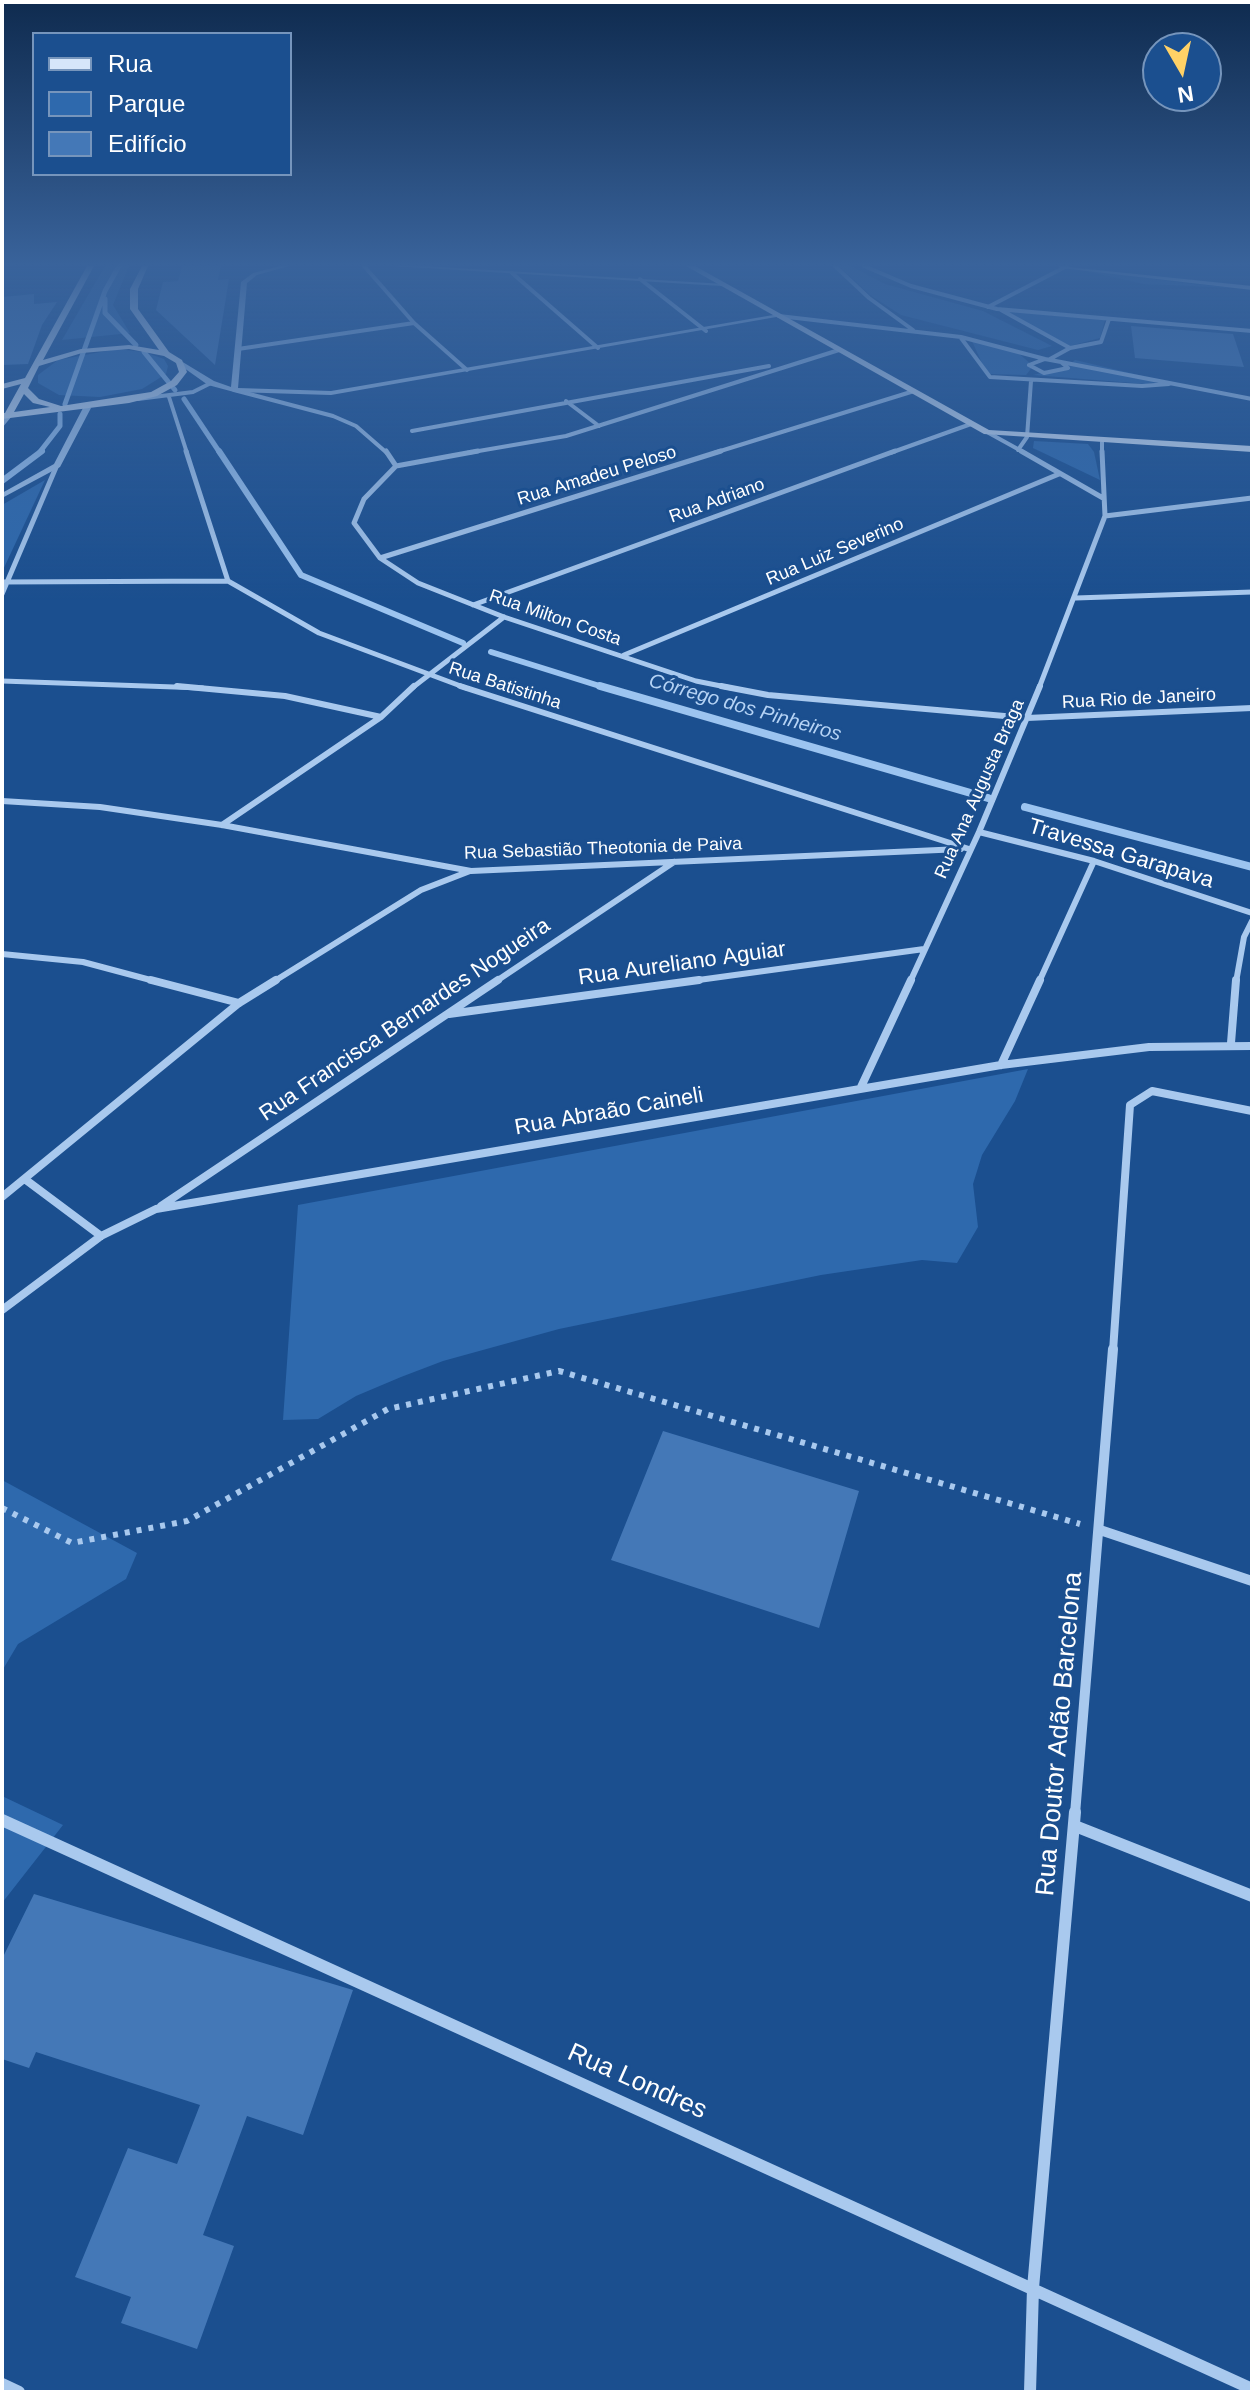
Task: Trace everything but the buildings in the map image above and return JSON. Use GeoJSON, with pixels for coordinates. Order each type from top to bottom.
{"type":"FeatureCollection","features":[{"type":"Feature","properties":{"kind":"main road"},"geometry":{"type":"LineString","coordinates":[[5,416],[29,378]]}},
{"type":"Feature","properties":{"kind":"main road"},"geometry":{"type":"LineString","coordinates":[[5,416],[87,408],[129,400],[174,383],[178,378]]}},
{"type":"Feature","properties":{"kind":"main road"},"geometry":{"type":"LineString","coordinates":[[890,378],[987,432],[1102,442],[1252,449]]}},
{"type":"Feature","properties":{"kind":"main road"},"geometry":{"type":"LineString","coordinates":[[2,387],[25,383]]}},
{"type":"Feature","properties":{"kind":"main road"},"geometry":{"type":"LineString","coordinates":[[2,396],[25,383]]}},
{"type":"Feature","properties":{"kind":"main road"},"geometry":{"type":"LineString","coordinates":[[25,383],[36,401],[72,409]]}},
{"type":"Feature","properties":{"kind":"street"},"geometry":{"type":"LineString","coordinates":[[203,378],[243,395],[291,404],[356,426],[381,445],[396,466],[566,436],[747,378]]}},
{"type":"Feature","properties":{"kind":"street"},"geometry":{"type":"LineString","coordinates":[[234,390],[331,393],[421,378]]}},
{"type":"Feature","properties":{"kind":"street"},"geometry":{"type":"LineString","coordinates":[[412,431],[701,378]]}},
{"type":"Feature","properties":{"kind":"street"},"geometry":{"type":"LineString","coordinates":[[1001,378],[1142,386],[1169,384]]}},
{"type":"Feature","properties":{"kind":"street"},"geometry":{"type":"LineString","coordinates":[[1031,381],[1036,378]]}},
{"type":"Feature","properties":{"kind":"street"},"geometry":{"type":"LineString","coordinates":[[1138,378],[1252,399]]}},
{"type":"Feature","properties":{"kind":"street"},"geometry":{"type":"LineString","coordinates":[[129,400],[169,397],[211,383],[235,379],[234,390]]}},
{"type":"Feature","properties":{"kind":"street"},"geometry":{"type":"LineString","coordinates":[[1018,450],[1027,437],[1031,381]]}},
{"type":"Feature","properties":{"kind":"street","name":"Rua Amadeu Peloso"},"geometry":{"type":"LineString","coordinates":[[380,558],[914,391]]}},
{"type":"Feature","properties":{"kind":"street"},"geometry":{"type":"LineString","coordinates":[[4,582],[228,581],[169,397]]}},
{"type":"Feature","properties":{"kind":"street"},"geometry":{"type":"LineString","coordinates":[[566,401],[599,426]]}},
{"type":"Feature","properties":{"kind":"street"},"geometry":{"type":"LineString","coordinates":[[2,594],[4,582],[57,465],[87,408]]}},
{"type":"Feature","properties":{"kind":"street"},"geometry":{"type":"LineString","coordinates":[[2,426],[5,416]]}},
{"type":"Feature","properties":{"kind":"street","name":"Rua Adriano"},"geometry":{"type":"LineString","coordinates":[[472,605],[971,424]]}},
{"type":"Feature","properties":{"kind":"street"},"geometry":{"type":"LineString","coordinates":[[987,432],[1103,498]]}},
{"type":"Feature","properties":{"kind":"street","name":"Rua Ana Augusta Braga"},"geometry":{"type":"LineString","coordinates":[[861,1087],[979,832],[1076,598],[1105,516],[1102,442]]}},
{"type":"Feature","properties":{"kind":"street"},"geometry":{"type":"LineString","coordinates":[[2,496],[57,465]]}},
{"type":"Feature","properties":{"kind":"street","name":"Rua Milton Costa"},"geometry":{"type":"LineString","coordinates":[[396,466],[364,499],[354,523],[380,558],[418,583],[472,605],[696,681],[768,695],[1027,718]]}},
{"type":"Feature","properties":{"kind":"street","name":"Rua Luiz Severino"},"geometry":{"type":"LineString","coordinates":[[623,656],[1059,474]]}},
{"type":"Feature","properties":{"kind":"street"},"geometry":{"type":"LineString","coordinates":[[1105,516],[1252,498]]}},
{"type":"Feature","properties":{"kind":"street","name":"Rua Batistinha"},"geometry":{"type":"LineString","coordinates":[[228,581],[319,633],[426,675],[969,849]]}},
{"type":"Feature","properties":{"kind":"street"},"geometry":{"type":"LineString","coordinates":[[1076,598],[1252,592]]}},
{"type":"Feature","properties":{"kind":"street"},"geometry":{"type":"LineString","coordinates":[[222,825],[381,717],[426,675],[504,617]]}},
{"type":"Feature","properties":{"kind":"street"},"geometry":{"type":"LineString","coordinates":[[2,681],[185,686],[285,696],[381,717]]}},
{"type":"Feature","properties":{"kind":"street","name":"Rua Rio de Janeiro"},"geometry":{"type":"LineString","coordinates":[[1027,718],[1252,708]]}},
{"type":"Feature","properties":{"kind":"street","name":"Rua Sebastião Theotonia de Paiva"},"geometry":{"type":"LineString","coordinates":[[2,801],[100,807],[222,825],[471,871],[969,849]]}},
{"type":"Feature","properties":{"kind":"street","name":"Travessa Garapava"},"geometry":{"type":"LineString","coordinates":[[979,832],[1094,861],[1252,913]]}},
{"type":"Feature","properties":{"kind":"street","name":"Rua Francisca Bernardes Nogueira"},"geometry":{"type":"LineString","coordinates":[[156,1209],[675,861]]}},
{"type":"Feature","properties":{"kind":"street"},"geometry":{"type":"LineString","coordinates":[[1001,1065],[1094,861]]}},
{"type":"Feature","properties":{"kind":"street"},"geometry":{"type":"LineString","coordinates":[[2,1197],[239,1003],[421,890],[471,871]]}},
{"type":"Feature","properties":{"kind":"street"},"geometry":{"type":"LineString","coordinates":[[1231,1043],[1237,972],[1244,937],[1252,921]]}},
{"type":"Feature","properties":{"kind":"street","name":"Rua Aureliano Aguiar"},"geometry":{"type":"LineString","coordinates":[[445,1015],[924,949]]}},
{"type":"Feature","properties":{"kind":"street"},"geometry":{"type":"LineString","coordinates":[[2,954],[83,962],[239,1003]]}},
{"type":"Feature","properties":{"kind":"street","name":"Rua Abraão Caineli"},"geometry":{"type":"LineString","coordinates":[[2,1310],[101,1236],[156,1209],[1001,1065],[1149,1047],[1231,1043],[1252,1046]]}},
{"type":"Feature","properties":{"kind":"street","name":"Rua Doutor Adão Barcelona"},"geometry":{"type":"LineString","coordinates":[[1030,2392],[1033,2288],[1100,1530],[1130,1105],[1152,1091],[1252,1111]]}},
{"type":"Feature","properties":{"kind":"street"},"geometry":{"type":"LineString","coordinates":[[26,1180],[101,1236]]}},
{"type":"Feature","properties":{"kind":"street"},"geometry":{"type":"LineString","coordinates":[[1100,1530],[1252,1581]]}},
{"type":"Feature","properties":{"kind":"street","name":"Rua Londres"},"geometry":{"type":"LineString","coordinates":[[2,1820],[1252,2389]]}},
{"type":"Feature","properties":{"kind":"street"},"geometry":{"type":"LineString","coordinates":[[1075,1826],[1252,1896]]}},
{"type":"Feature","properties":{"kind":"street"},"geometry":{"type":"LineString","coordinates":[[2,2384],[19,2392]]}},
{"type":"Feature","properties":{"kind":"path"},"geometry":{"type":"LineString","coordinates":[[2,1508],[72,1543],[187,1521],[388,1409],[559,1371],[1100,1530]]}},
{"type":"Feature","properties":{"kind":"green space"},"geometry":{"type":"Polygon","coordinates":[[[38,378],[160,378],[142,389],[100,397],[59,395],[38,383],[38,378]]]}},
{"type":"Feature","properties":{"kind":"green space"},"geometry":{"type":"Polygon","coordinates":[[[1067,378],[1150,378],[1164,381],[1146,384],[1067,378]]]}},
{"type":"Feature","properties":{"kind":"green space"},"geometry":{"type":"Polygon","coordinates":[[[1034,441],[1088,444],[1094,452],[1100,480],[1033,448],[1034,441]]]}},
{"type":"Feature","properties":{"kind":"green space"},"geometry":{"type":"Polygon","coordinates":[[[45,480],[2,572],[2,505],[45,480]]]}},
{"type":"Feature","properties":{"kind":"green space"},"geometry":{"type":"Polygon","coordinates":[[[1028,1069],[1015,1101],[982,1155],[973,1184],[978,1227],[957,1263],[922,1260],[821,1275],[559,1329],[443,1361],[356,1396],[318,1419],[283,1420],[298,1205],[1028,1069]]]}},
{"type":"Feature","properties":{"kind":"green space"},"geometry":{"type":"Polygon","coordinates":[[[2,1480],[137,1553],[126,1579],[18,1644],[2,1671],[2,1480]]]}},
{"type":"Feature","properties":{"kind":"green space"},"geometry":{"type":"Polygon","coordinates":[[[2,1796],[63,1825],[2,1903],[2,1796]]]}},
{"type":"Feature","properties":{"kind":"waterway"},"geometry":{"type":"LineString","coordinates":[[65,404],[74,378]]}},
{"type":"Feature","properties":{"kind":"waterway","name":"Córrego dos Pinheiros"},"geometry":{"type":"LineString","coordinates":[[165,378],[175,390]]}},
{"type":"Feature","properties":{"kind":"waterway","name":"Córrego dos Pinheiros"},"geometry":{"type":"LineString","coordinates":[[184,399],[220,453]]}},
{"type":"Feature","properties":{"kind":"waterway"},"geometry":{"type":"LineString","coordinates":[[39,453],[60,426],[60,414]]}},
{"type":"Feature","properties":{"kind":"waterway"},"geometry":{"type":"LineString","coordinates":[[2,481],[42,451]]}},
{"type":"Feature","properties":{"kind":"waterway","name":"Córrego dos Pinheiros"},"geometry":{"type":"LineString","coordinates":[[219,451],[301,575],[463,643]]}},
{"type":"Feature","properties":{"kind":"waterway","name":"Córrego dos Pinheiros"},"geometry":{"type":"LineString","coordinates":[[491,652],[606,688]]}},
{"type":"Feature","properties":{"kind":"waterway","name":"Córrego dos Pinheiros"},"geometry":{"type":"LineString","coordinates":[[600,686],[988,798]]}},
{"type":"Feature","properties":{"kind":"waterway","name":"Córrego dos Pinheiros"},"geometry":{"type":"LineString","coordinates":[[1025,807],[1252,867]]}}]}
